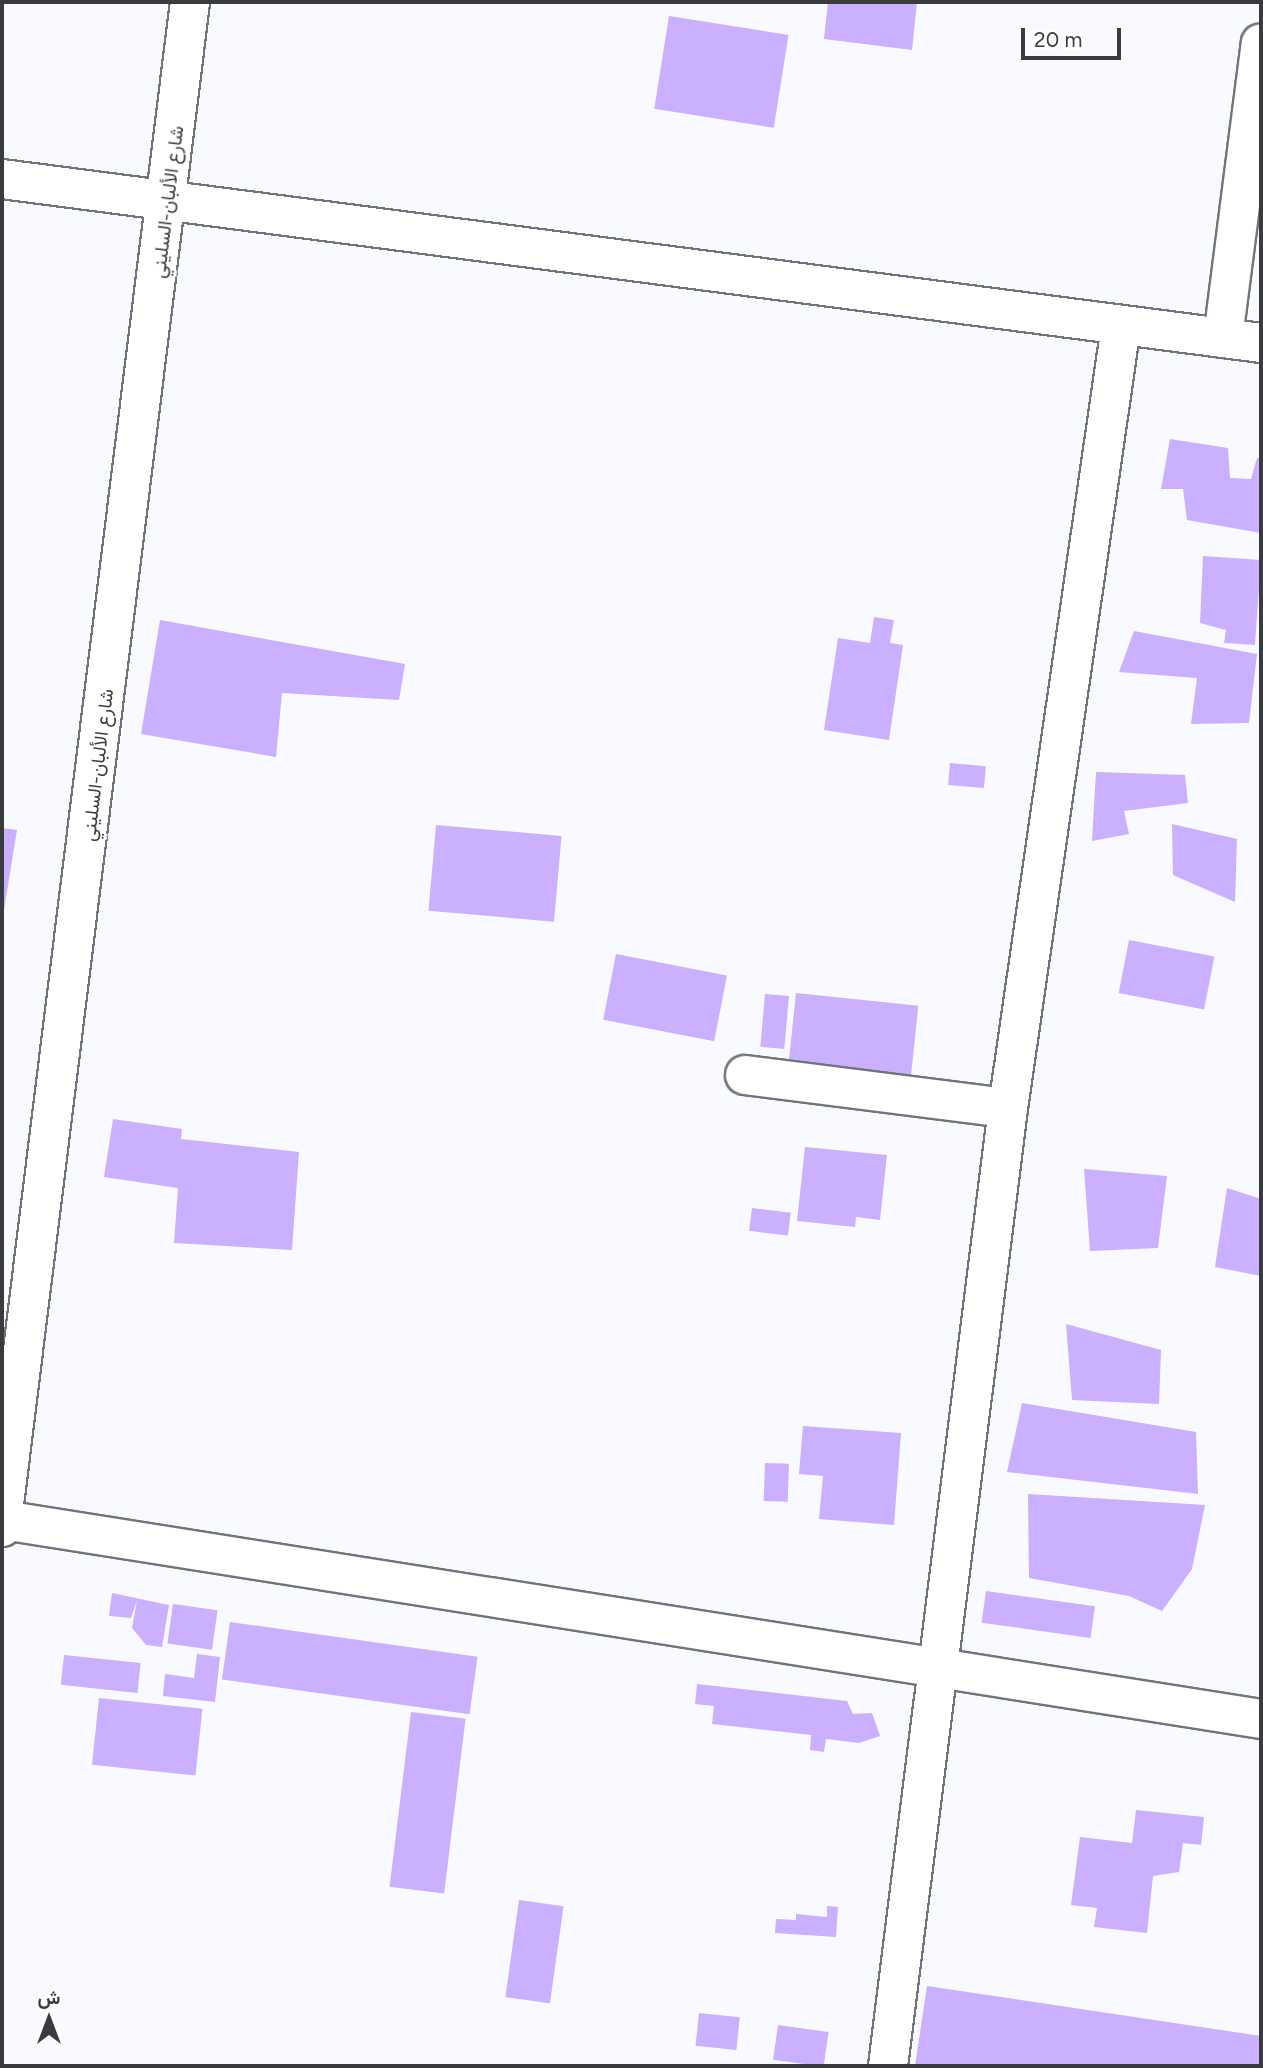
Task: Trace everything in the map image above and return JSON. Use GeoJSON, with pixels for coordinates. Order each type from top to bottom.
{"type":"FeatureCollection","features":[{"type":"Feature","properties":{"kind":"street","name":"شارع الألبان-السليني"},"geometry":{"type":"LineString","coordinates":[[2,1522],[169,200],[190,2]]}},
{"type":"Feature","properties":{"kind":"street"},"geometry":{"type":"LineString","coordinates":[[1223,338],[1261,43]]}},
{"type":"Feature","properties":{"kind":"street"},"geometry":{"type":"LineString","coordinates":[[2,179],[1261,343]]}},
{"type":"Feature","properties":{"kind":"street"},"geometry":{"type":"LineString","coordinates":[[888,2066],[1008,1108],[1121,326]]}},
{"type":"Feature","properties":{"kind":"street"},"geometry":{"type":"LineString","coordinates":[[745,1075],[1008,1108]]}},
{"type":"Feature","properties":{"kind":"street"},"geometry":{"type":"LineString","coordinates":[[2,1522],[1261,1718]]}},
{"type":"Feature","properties":{"kind":"building"},"geometry":{"type":"Polygon","coordinates":[[[828,2],[917,2],[912,50],[824,39],[828,2]]]}},
{"type":"Feature","properties":{"kind":"building"},"geometry":{"type":"Polygon","coordinates":[[[669,16],[789,35],[774,128],[654,109],[669,16]]]}},
{"type":"Feature","properties":{"kind":"building"},"geometry":{"type":"Polygon","coordinates":[[[1170,439],[1228,448],[1230,478],[1251,479],[1257,458],[1261,458],[1261,533],[1187,520],[1183,489],[1161,489],[1170,439]]]}},
{"type":"Feature","properties":{"kind":"building"},"geometry":{"type":"Polygon","coordinates":[[[1203,556],[1261,560],[1255,645],[1224,643],[1226,630],[1200,623],[1203,556]]]}},
{"type":"Feature","properties":{"kind":"building"},"geometry":{"type":"Polygon","coordinates":[[[874,617],[894,620],[890,643],[903,645],[889,740],[824,730],[838,638],[870,643],[874,617]]]}},
{"type":"Feature","properties":{"kind":"building"},"geometry":{"type":"Polygon","coordinates":[[[160,620],[405,664],[399,700],[282,693],[276,757],[141,734],[160,620]]]}},
{"type":"Feature","properties":{"kind":"building"},"geometry":{"type":"Polygon","coordinates":[[[1134,631],[1257,654],[1249,723],[1191,724],[1197,678],[1119,672],[1134,631]]]}},
{"type":"Feature","properties":{"kind":"building"},"geometry":{"type":"Polygon","coordinates":[[[950,763],[986,766],[984,788],[948,785],[950,763]]]}},
{"type":"Feature","properties":{"kind":"building"},"geometry":{"type":"Polygon","coordinates":[[[1096,772],[1185,775],[1188,803],[1124,811],[1129,834],[1092,841],[1096,772]]]}},
{"type":"Feature","properties":{"kind":"building"},"geometry":{"type":"Polygon","coordinates":[[[1172,824],[1237,839],[1235,902],[1173,875],[1172,824]]]}},
{"type":"Feature","properties":{"kind":"building"},"geometry":{"type":"Polygon","coordinates":[[[436,825],[562,836],[554,922],[429,911],[436,825]]]}},
{"type":"Feature","properties":{"kind":"building"},"geometry":{"type":"Polygon","coordinates":[[[2,828],[17,830],[3,916],[2,916],[2,828]]]}},
{"type":"Feature","properties":{"kind":"building"},"geometry":{"type":"Polygon","coordinates":[[[1129,940],[1214,957],[1204,1010],[1119,993],[1129,940]]]}},
{"type":"Feature","properties":{"kind":"building"},"geometry":{"type":"Polygon","coordinates":[[[616,954],[727,976],[714,1041],[603,1020],[616,954]]]}},
{"type":"Feature","properties":{"kind":"building"},"geometry":{"type":"Polygon","coordinates":[[[796,993],[918,1006],[910,1084],[788,1072],[796,993]]]}},
{"type":"Feature","properties":{"kind":"building"},"geometry":{"type":"Polygon","coordinates":[[[765,994],[789,996],[784,1049],[760,1047],[765,994]]]}},
{"type":"Feature","properties":{"kind":"building"},"geometry":{"type":"Polygon","coordinates":[[[113,1119],[182,1129],[181,1139],[299,1152],[292,1250],[174,1243],[178,1188],[104,1177],[113,1119]]]}},
{"type":"Feature","properties":{"kind":"building"},"geometry":{"type":"Polygon","coordinates":[[[805,1147],[887,1155],[880,1220],[856,1217],[855,1227],[797,1221],[805,1147]]]}},
{"type":"Feature","properties":{"kind":"building"},"geometry":{"type":"Polygon","coordinates":[[[1084,1169],[1167,1176],[1158,1248],[1090,1251],[1084,1169]]]}},
{"type":"Feature","properties":{"kind":"building"},"geometry":{"type":"Polygon","coordinates":[[[1227,1188],[1261,1199],[1261,1276],[1215,1267],[1227,1188]]]}},
{"type":"Feature","properties":{"kind":"building"},"geometry":{"type":"Polygon","coordinates":[[[752,1208],[791,1213],[788,1236],[749,1231],[752,1208]]]}},
{"type":"Feature","properties":{"kind":"building"},"geometry":{"type":"Polygon","coordinates":[[[1066,1324],[1161,1350],[1159,1404],[1072,1400],[1066,1324]]]}},
{"type":"Feature","properties":{"kind":"building"},"geometry":{"type":"Polygon","coordinates":[[[1022,1403],[1196,1432],[1198,1494],[1007,1472],[1022,1403]]]}},
{"type":"Feature","properties":{"kind":"building"},"geometry":{"type":"Polygon","coordinates":[[[803,1426],[901,1433],[894,1525],[819,1519],[823,1476],[799,1474],[803,1426]]]}},
{"type":"Feature","properties":{"kind":"building"},"geometry":{"type":"Polygon","coordinates":[[[765,1463],[789,1464],[788,1502],[764,1501],[765,1463]]]}},
{"type":"Feature","properties":{"kind":"building"},"geometry":{"type":"Polygon","coordinates":[[[1028,1494],[1205,1505],[1192,1569],[1162,1611],[1129,1596],[1029,1578],[1028,1494]]]}},
{"type":"Feature","properties":{"kind":"building"},"geometry":{"type":"Polygon","coordinates":[[[986,1591],[1095,1606],[1090,1638],[982,1623],[986,1591]]]}},
{"type":"Feature","properties":{"kind":"building"},"geometry":{"type":"Polygon","coordinates":[[[112,1593],[169,1605],[162,1647],[146,1645],[132,1628],[137,1600],[131,1618],[109,1616],[112,1593]]]}},
{"type":"Feature","properties":{"kind":"building"},"geometry":{"type":"Polygon","coordinates":[[[173,1604],[218,1610],[212,1650],[167,1644],[173,1604]]]}},
{"type":"Feature","properties":{"kind":"building"},"geometry":{"type":"Polygon","coordinates":[[[230,1622],[478,1657],[469,1714],[222,1679],[230,1622]]]}},
{"type":"Feature","properties":{"kind":"building"},"geometry":{"type":"Polygon","coordinates":[[[197,1654],[220,1657],[215,1702],[163,1696],[165,1674],[194,1678],[197,1654]]]}},
{"type":"Feature","properties":{"kind":"building"},"geometry":{"type":"Polygon","coordinates":[[[64,1655],[141,1663],[137,1693],[61,1685],[64,1655]]]}},
{"type":"Feature","properties":{"kind":"building"},"geometry":{"type":"Polygon","coordinates":[[[697,1684],[847,1701],[853,1714],[872,1713],[880,1736],[859,1743],[826,1739],[824,1752],[810,1750],[811,1735],[712,1724],[714,1706],[695,1704],[697,1684]]]}},
{"type":"Feature","properties":{"kind":"building"},"geometry":{"type":"Polygon","coordinates":[[[99,1698],[202,1709],[195,1776],[92,1765],[99,1698]]]}},
{"type":"Feature","properties":{"kind":"building"},"geometry":{"type":"Polygon","coordinates":[[[411,1712],[466,1719],[444,1893],[390,1887],[411,1712]]]}},
{"type":"Feature","properties":{"kind":"building"},"geometry":{"type":"Polygon","coordinates":[[[1136,1810],[1204,1817],[1201,1845],[1183,1843],[1179,1872],[1153,1876],[1147,1933],[1094,1927],[1097,1908],[1071,1905],[1080,1837],[1132,1843],[1136,1810]]]}},
{"type":"Feature","properties":{"kind":"building"},"geometry":{"type":"Polygon","coordinates":[[[519,1900],[564,1906],[550,2003],[505,1997],[519,1900]]]}},
{"type":"Feature","properties":{"kind":"building"},"geometry":{"type":"Polygon","coordinates":[[[827,1906],[838,1907],[836,1937],[775,1933],[776,1919],[796,1920],[796,1914],[827,1917],[827,1906]]]}},
{"type":"Feature","properties":{"kind":"building"},"geometry":{"type":"Polygon","coordinates":[[[927,1986],[1261,2036],[1261,2066],[915,2066],[927,1986]]]}},
{"type":"Feature","properties":{"kind":"building"},"geometry":{"type":"Polygon","coordinates":[[[699,2013],[740,2017],[736,2050],[696,2046],[699,2013]]]}},
{"type":"Feature","properties":{"kind":"building"},"geometry":{"type":"Polygon","coordinates":[[[778,2025],[829,2032],[824,2066],[773,2060],[778,2025]]]}}]}
